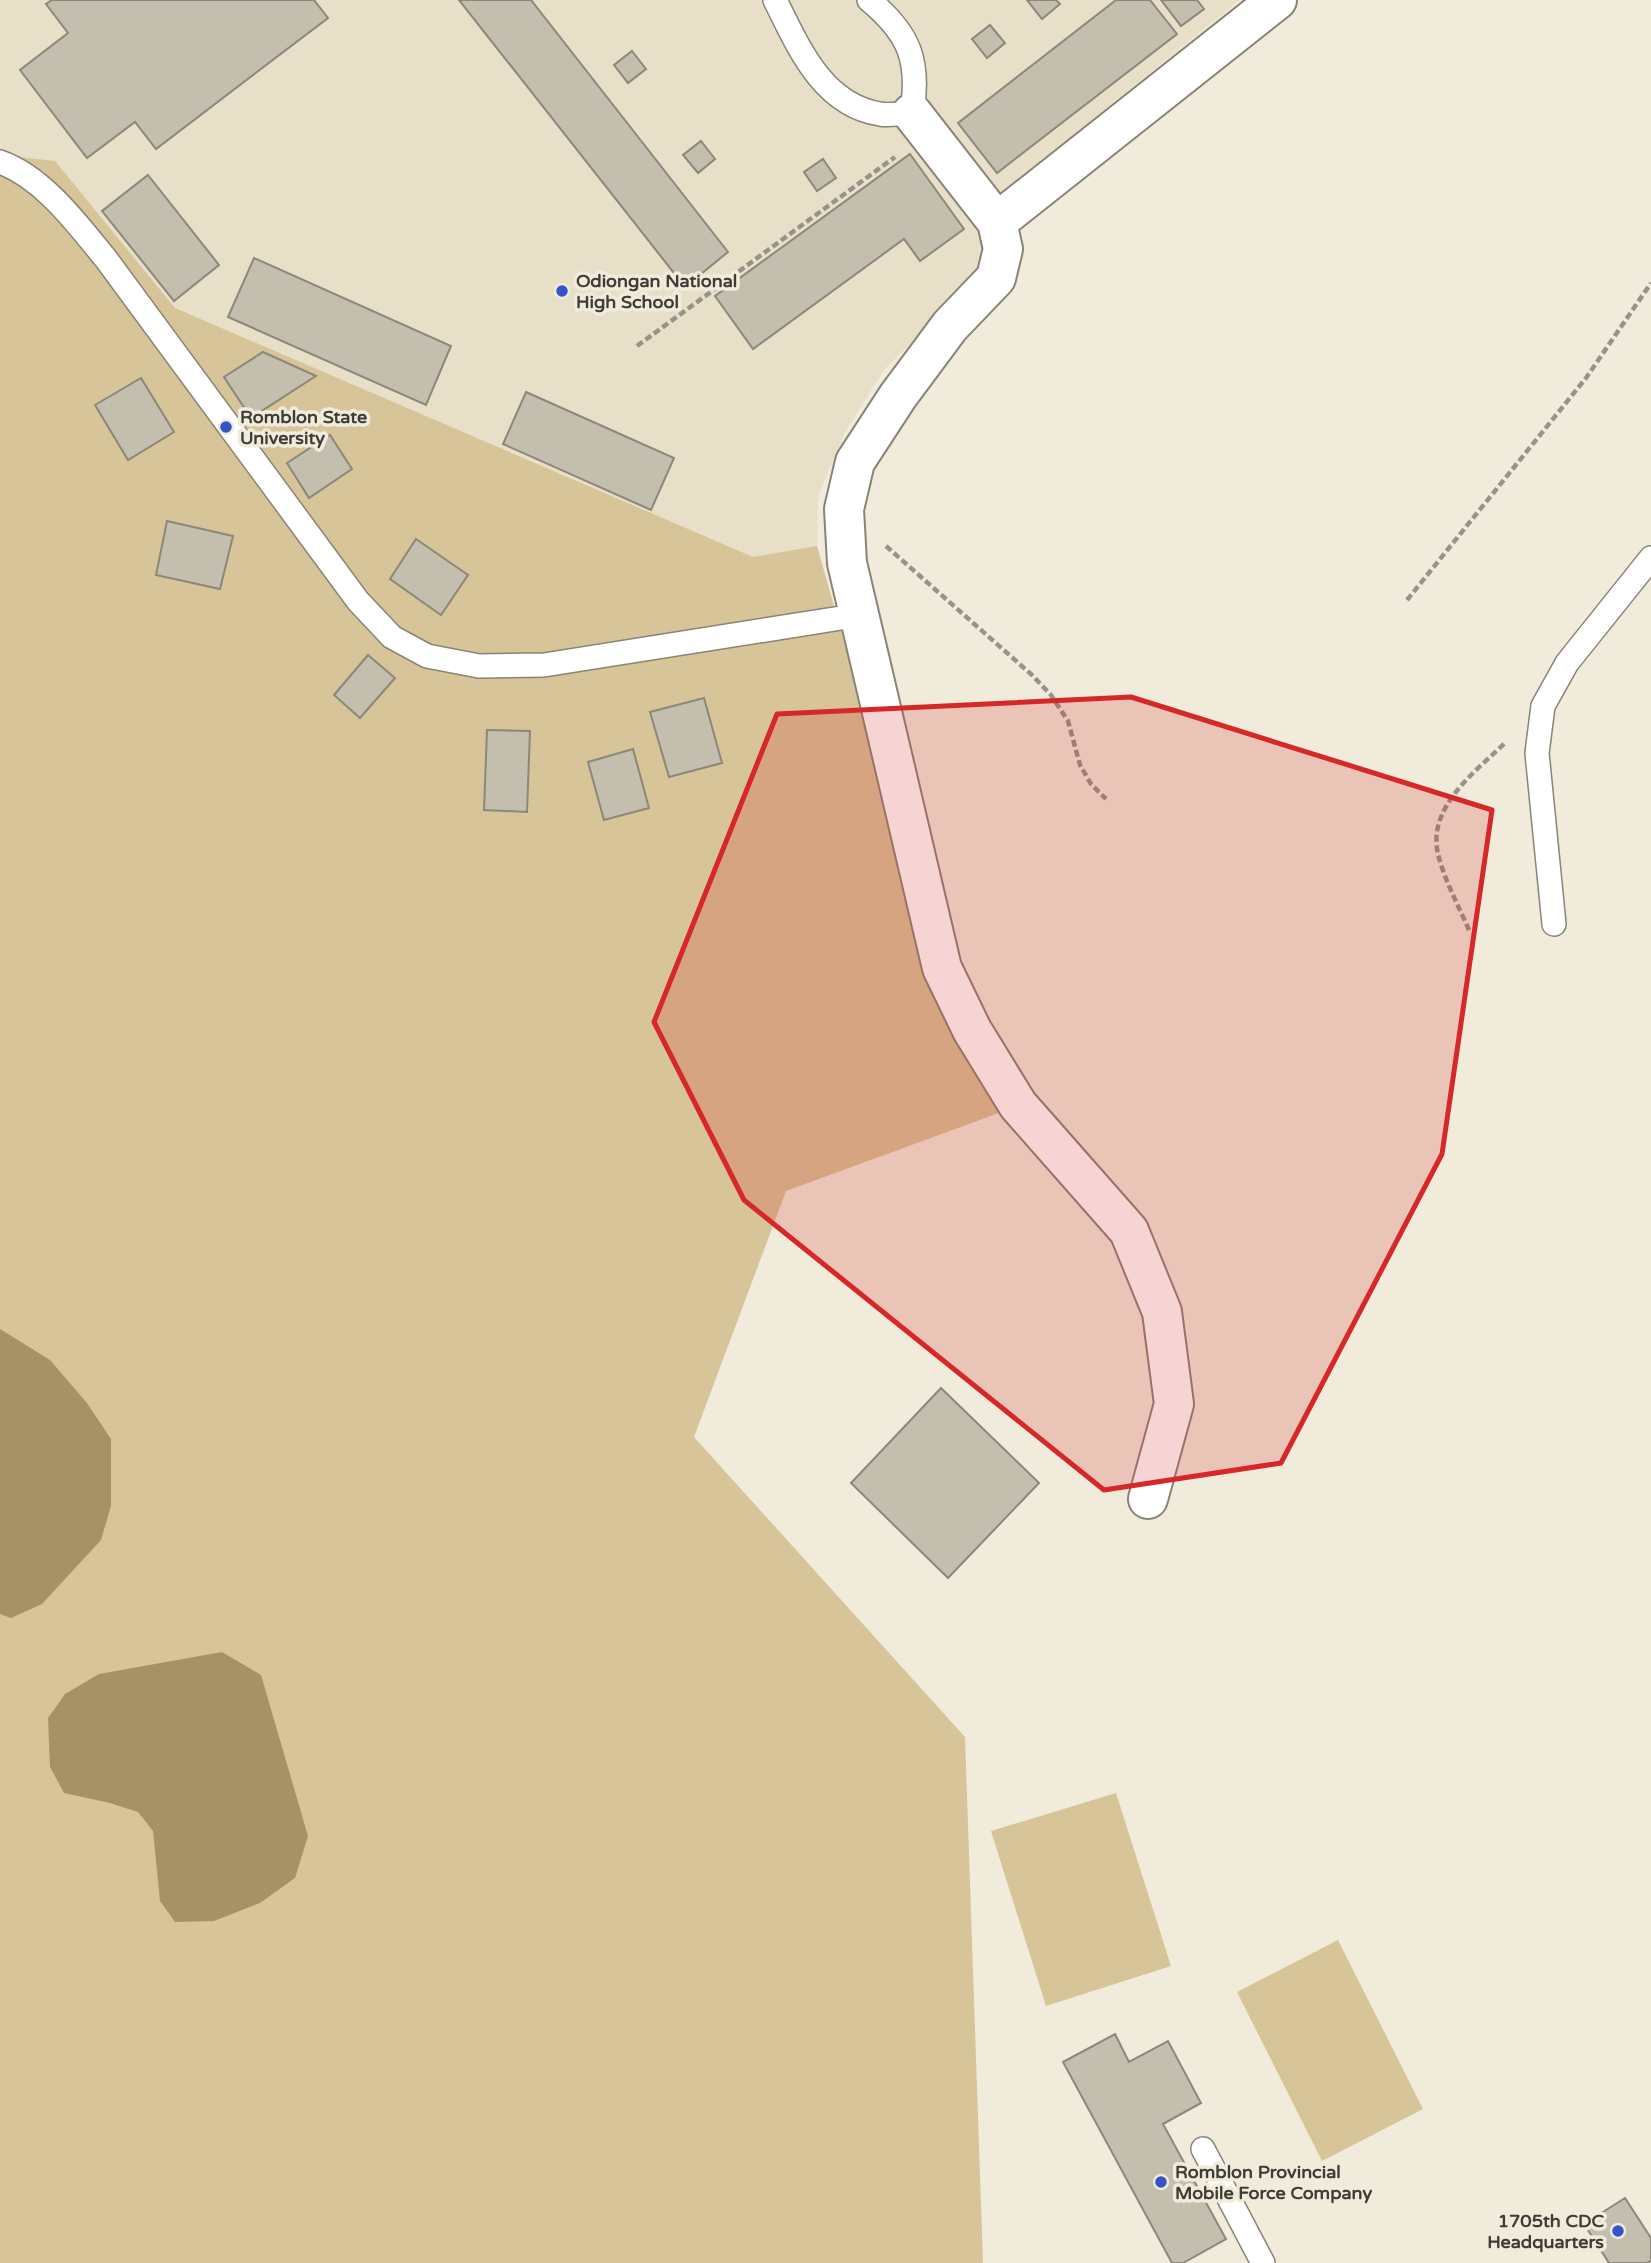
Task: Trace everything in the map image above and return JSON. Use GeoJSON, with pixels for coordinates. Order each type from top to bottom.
{"type":"FeatureCollection","features":[{"type":"Feature","properties":{"kind":"street"},"geometry":{"type":"LineString","coordinates":[[997,222],[1277,0]]}},
{"type":"Feature","properties":{"kind":"street"},"geometry":{"type":"LineString","coordinates":[[919,123],[997,222],[1003,249],[996,278],[950,326],[898,396],[855,462],[844,509],[847,563],[942,968],[972,1030],[1018,1105],[1129,1231],[1162,1312],[1174,1404],[1148,1499]]}},
{"type":"Feature","properties":{"kind":"lane"},"geometry":{"type":"LineString","coordinates":[[775,0],[797,45],[819,79],[846,103],[880,115],[919,123],[916,82],[909,47],[889,17],[869,0]]}},
{"type":"Feature","properties":{"kind":"lane"},"geometry":{"type":"LineString","coordinates":[[0,162],[15,167],[64,208],[106,259],[358,601],[392,637],[426,656],[479,666],[544,665],[860,615]]}},
{"type":"Feature","properties":{"kind":"lane"},"geometry":{"type":"LineString","coordinates":[[1554,924],[1537,753],[1543,706],[1567,663],[1651,558]]}},
{"type":"Feature","properties":{"kind":"lane"},"geometry":{"type":"LineString","coordinates":[[1203,2149],[1263,2263]]}},
{"type":"Feature","properties":{"kind":"path"},"geometry":{"type":"LineString","coordinates":[[636,346],[919,123]]}},
{"type":"Feature","properties":{"kind":"path"},"geometry":{"type":"LineString","coordinates":[[1407,600],[1586,378],[1651,283]]}},
{"type":"Feature","properties":{"kind":"path"},"geometry":{"type":"LineString","coordinates":[[844,509],[1032,675],[1051,695],[1069,721],[1080,765],[1091,784],[1106,799]]}},
{"type":"Feature","properties":{"kind":"path"},"geometry":{"type":"LineString","coordinates":[[1469,930],[1438,854],[1437,833],[1444,808],[1470,777],[1543,706]]}},
{"type":"Feature","properties":{"kind":"highlighted area"},"geometry":{"type":"Polygon","coordinates":[[[1131,697],[1492,810],[1442,1154],[1281,1463],[1104,1490],[744,1200],[654,1022],[777,714],[1131,697]]]}},
{"type":"Feature","properties":{"kind":"shaded area","name":"Odiongan National High School"},"geometry":{"type":"Polygon","coordinates":[[[0,0],[1240,0],[1022,176],[979,274],[884,370],[845,432],[818,496],[817,546],[874,747],[0,682],[0,0]]]}},
{"type":"Feature","properties":{"kind":"shaded area"},"geometry":{"type":"Polygon","coordinates":[[[0,155],[55,161],[175,308],[753,557],[817,546],[954,1030],[999,1113],[786,1191],[694,1437],[965,1737],[983,2263],[0,2263],[0,155]]]}},
{"type":"Feature","properties":{"kind":"shaded area"},"geometry":{"type":"Polygon","coordinates":[[[0,1329],[50,1360],[87,1403],[111,1439],[111,1506],[101,1540],[42,1604],[11,1618],[0,1614],[0,1329]]]}},
{"type":"Feature","properties":{"kind":"shaded area"},"geometry":{"type":"Polygon","coordinates":[[[222,1652],[261,1675],[308,1836],[295,1878],[260,1903],[214,1921],[175,1922],[160,1901],[153,1831],[138,1812],[64,1793],[50,1767],[48,1718],[65,1694],[99,1674],[222,1652]]]}},
{"type":"Feature","properties":{"kind":"shaded area"},"geometry":{"type":"Polygon","coordinates":[[[1116,1793],[1171,1966],[1046,2006],[991,1831],[1116,1793]]]}},
{"type":"Feature","properties":{"kind":"shaded area"},"geometry":{"type":"Polygon","coordinates":[[[1338,1940],[1423,2109],[1322,2161],[1237,1992],[1338,1940]]]}},
{"type":"Feature","properties":{"kind":"building"},"geometry":{"type":"Polygon","coordinates":[[[52,0],[314,0],[328,18],[156,149],[135,122],[87,158],[20,70],[68,33],[46,4],[52,0]]]}},
{"type":"Feature","properties":{"kind":"building"},"geometry":{"type":"Polygon","coordinates":[[[459,0],[531,0],[728,252],[685,287],[459,0]]]}},
{"type":"Feature","properties":{"kind":"building"},"geometry":{"type":"Polygon","coordinates":[[[1027,0],[1056,0],[1060,4],[1042,19],[1027,0]]]}},
{"type":"Feature","properties":{"kind":"building"},"geometry":{"type":"Polygon","coordinates":[[[1116,0],[1150,0],[1177,34],[997,173],[958,123],[1116,0]]]}},
{"type":"Feature","properties":{"kind":"building"},"geometry":{"type":"Polygon","coordinates":[[[1161,0],[1197,0],[1204,9],[1181,26],[1161,0]]]}},
{"type":"Feature","properties":{"kind":"building"},"geometry":{"type":"Polygon","coordinates":[[[990,25],[1005,43],[987,58],[972,39],[990,25]]]}},
{"type":"Feature","properties":{"kind":"building"},"geometry":{"type":"Polygon","coordinates":[[[632,51],[646,69],[628,83],[614,65],[632,51]]]}},
{"type":"Feature","properties":{"kind":"building"},"geometry":{"type":"Polygon","coordinates":[[[701,141],[715,159],[698,173],[683,155],[701,141]]]}},
{"type":"Feature","properties":{"kind":"building"},"geometry":{"type":"Polygon","coordinates":[[[910,154],[964,229],[920,261],[904,239],[753,349],[715,296],[910,154]]]}},
{"type":"Feature","properties":{"kind":"building"},"geometry":{"type":"Polygon","coordinates":[[[823,159],[836,178],[817,191],[804,172],[823,159]]]}},
{"type":"Feature","properties":{"kind":"building"},"geometry":{"type":"Polygon","coordinates":[[[148,175],[219,265],[174,301],[102,211],[148,175]]]}},
{"type":"Feature","properties":{"kind":"building"},"geometry":{"type":"Polygon","coordinates":[[[254,258],[451,346],[426,405],[228,317],[254,258]]]}},
{"type":"Feature","properties":{"kind":"building"},"geometry":{"type":"Polygon","coordinates":[[[263,352],[316,376],[251,418],[224,377],[263,352]]]}},
{"type":"Feature","properties":{"kind":"building"},"geometry":{"type":"Polygon","coordinates":[[[141,378],[174,432],[128,460],[95,405],[141,378]]]}},
{"type":"Feature","properties":{"kind":"building"},"geometry":{"type":"Polygon","coordinates":[[[526,392],[674,458],[651,510],[503,444],[526,392]]]}},
{"type":"Feature","properties":{"kind":"building"},"geometry":{"type":"Polygon","coordinates":[[[330,435],[352,469],[309,498],[287,463],[330,435]]]}},
{"type":"Feature","properties":{"kind":"building"},"geometry":{"type":"Polygon","coordinates":[[[167,521],[233,536],[220,589],[156,575],[167,521]]]}},
{"type":"Feature","properties":{"kind":"building"},"geometry":{"type":"Polygon","coordinates":[[[416,539],[468,575],[441,615],[390,579],[416,539]]]}},
{"type":"Feature","properties":{"kind":"building"},"geometry":{"type":"Polygon","coordinates":[[[368,655],[395,678],[360,718],[334,695],[368,655]]]}},
{"type":"Feature","properties":{"kind":"building"},"geometry":{"type":"Polygon","coordinates":[[[704,698],[722,763],[669,777],[650,712],[704,698]]]}},
{"type":"Feature","properties":{"kind":"building"},"geometry":{"type":"Polygon","coordinates":[[[487,730],[530,731],[527,812],[484,810],[487,730]]]}},
{"type":"Feature","properties":{"kind":"building"},"geometry":{"type":"Polygon","coordinates":[[[633,749],[649,808],[604,820],[588,762],[633,749]]]}},
{"type":"Feature","properties":{"kind":"building"},"geometry":{"type":"Polygon","coordinates":[[[941,1388],[1039,1483],[948,1578],[851,1483],[941,1388]]]}},
{"type":"Feature","properties":{"kind":"building","name":"Romblon Provincial Mobile Force Company"},"geometry":{"type":"Polygon","coordinates":[[[1115,2034],[1129,2062],[1168,2041],[1201,2103],[1163,2124],[1226,2239],[1183,2263],[1172,2263],[1063,2062],[1115,2034]]]}},
{"type":"Feature","properties":{"kind":"building","name":"1705th CDC Headquarters"},"geometry":{"type":"Polygon","coordinates":[[[1625,2198],[1651,2238],[1651,2261],[1647,2263],[1609,2263],[1584,2224],[1625,2198]]]}},
{"type":"Feature","properties":{"kind":"place","name":"Odiongan National High School"},"geometry":{"type":"Point","coordinates":[562,291]}},
{"type":"Feature","properties":{"kind":"place","name":"Romblon State University"},"geometry":{"type":"Point","coordinates":[226,427]}},
{"type":"Feature","properties":{"kind":"place","name":"Romblon Provincial Mobile Force Company"},"geometry":{"type":"Point","coordinates":[1161,2182]}},
{"type":"Feature","properties":{"kind":"place","name":"1705th CDC Headquarters"},"geometry":{"type":"Point","coordinates":[1618,2231]}}]}
